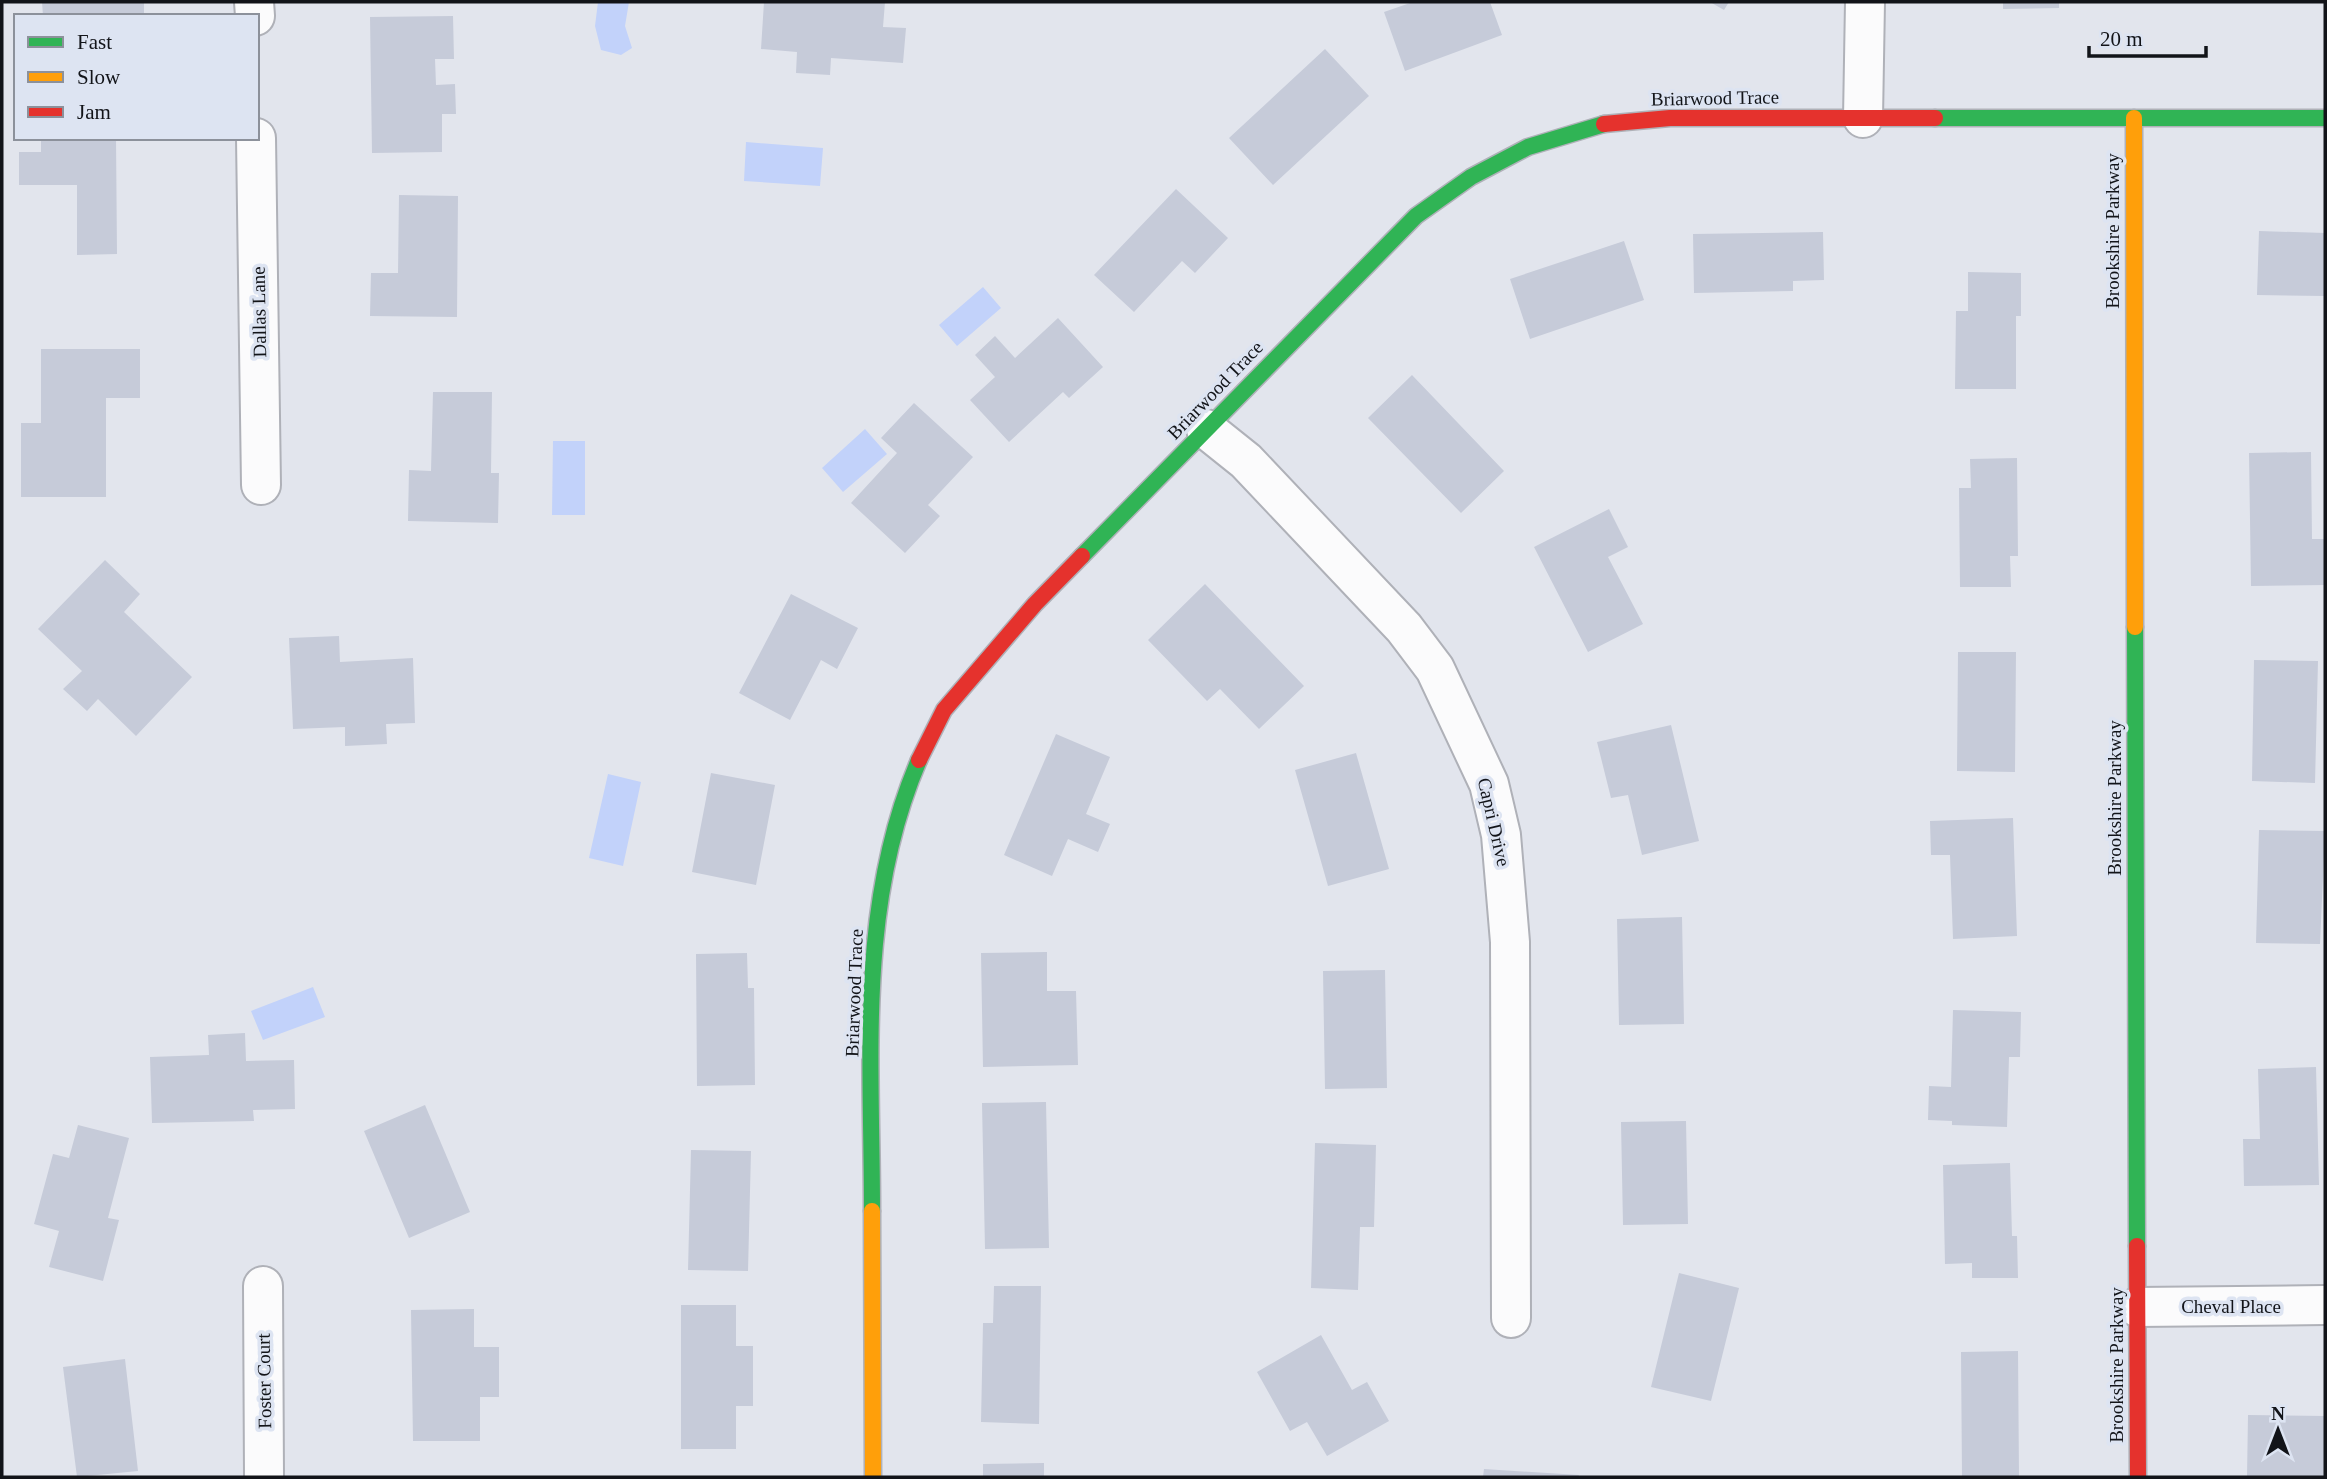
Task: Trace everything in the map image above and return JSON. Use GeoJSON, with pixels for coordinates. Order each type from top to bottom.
{"type":"FeatureCollection","features":[{"type":"Feature","properties":{"kind":"street"},"geometry":{"type":"LineString","coordinates":[[1864,118],[1865,2]]}},
{"type":"Feature","properties":{"kind":"street","name":"Briarwood Trace"},"geometry":{"type":"LineString","coordinates":[[873,1477],[872,950],[883,878],[897,821],[918,763],[944,710],[1035,604],[1416,216],[1471,177],[1528,147],[1599,124],[1670,118],[2325,118]]}},
{"type":"Feature","properties":{"kind":"street","name":"Brookshire Parkway"},"geometry":{"type":"LineString","coordinates":[[2134,118],[2138,1477]]}},
{"type":"Feature","properties":{"kind":"street","name":"Dallas Lane"},"geometry":{"type":"LineString","coordinates":[[256,140],[261,485]]}},
{"type":"Feature","properties":{"kind":"street","name":"Capri Drive"},"geometry":{"type":"LineString","coordinates":[[1206,429],[1246,461],[1404,628],[1435,669],[1489,784],[1501,835],[1510,942],[1511,1318]]}},
{"type":"Feature","properties":{"kind":"street","name":"Foster Court"},"geometry":{"type":"LineString","coordinates":[[263,1286],[264,1477]]}},
{"type":"Feature","properties":{"kind":"street","name":"Cheval Place"},"geometry":{"type":"LineString","coordinates":[[2137,1307],[2325,1305]]}},
{"type":"Feature","properties":{"kind":"water"},"geometry":{"type":"Polygon","coordinates":[[[598,2],[629,2],[625,26],[632,48],[621,55],[601,50],[595,26],[598,2]]]}},
{"type":"Feature","properties":{"kind":"water"},"geometry":{"type":"Polygon","coordinates":[[[746,142],[823,148],[820,186],[744,181],[746,142]]]}},
{"type":"Feature","properties":{"kind":"water"},"geometry":{"type":"Polygon","coordinates":[[[983,287],[1001,308],[957,346],[939,325],[983,287]]]}},
{"type":"Feature","properties":{"kind":"water"},"geometry":{"type":"Polygon","coordinates":[[[865,429],[887,454],[843,492],[822,468],[865,429]]]}},
{"type":"Feature","properties":{"kind":"water"},"geometry":{"type":"Polygon","coordinates":[[[553,441],[585,441],[585,515],[552,515],[553,441]]]}},
{"type":"Feature","properties":{"kind":"water"},"geometry":{"type":"Polygon","coordinates":[[[608,774],[641,782],[623,866],[589,858],[608,774]]]}},
{"type":"Feature","properties":{"kind":"water"},"geometry":{"type":"Polygon","coordinates":[[[313,987],[325,1017],[263,1040],[251,1011],[313,987]]]}},
{"type":"Feature","properties":{"kind":"building"},"geometry":{"type":"Polygon","coordinates":[[[42,2],[144,2],[144,14],[43,14],[42,2]]]}},
{"type":"Feature","properties":{"kind":"building"},"geometry":{"type":"Polygon","coordinates":[[[764,2],[885,2],[883,27],[906,28],[903,63],[831,58],[830,75],[796,73],[797,52],[761,49],[764,2]]]}},
{"type":"Feature","properties":{"kind":"building"},"geometry":{"type":"Polygon","coordinates":[[[1413,2],[1490,2],[1502,35],[1405,71],[1384,12],[1413,2]]]}},
{"type":"Feature","properties":{"kind":"building"},"geometry":{"type":"Polygon","coordinates":[[[1710,2],[1729,2],[1724,10],[1710,2]]]}},
{"type":"Feature","properties":{"kind":"building"},"geometry":{"type":"Polygon","coordinates":[[[2003,2],[2059,2],[2059,8],[2003,9],[2003,2]]]}},
{"type":"Feature","properties":{"kind":"building"},"geometry":{"type":"Polygon","coordinates":[[[453,16],[454,59],[435,59],[436,85],[455,84],[456,114],[442,114],[442,152],[372,153],[370,17],[453,16]]]}},
{"type":"Feature","properties":{"kind":"building"},"geometry":{"type":"Polygon","coordinates":[[[1325,49],[1369,96],[1273,185],[1229,138],[1325,49]]]}},
{"type":"Feature","properties":{"kind":"building"},"geometry":{"type":"Polygon","coordinates":[[[41,140],[116,140],[117,254],[77,255],[77,185],[19,185],[19,152],[41,152],[41,140]]]}},
{"type":"Feature","properties":{"kind":"building"},"geometry":{"type":"Polygon","coordinates":[[[1176,189],[1228,238],[1195,273],[1182,261],[1134,312],[1094,275],[1176,189]]]}},
{"type":"Feature","properties":{"kind":"building"},"geometry":{"type":"Polygon","coordinates":[[[399,195],[458,196],[457,317],[370,316],[371,273],[398,273],[399,195]]]}},
{"type":"Feature","properties":{"kind":"building"},"geometry":{"type":"Polygon","coordinates":[[[2259,231],[2325,233],[2325,296],[2257,295],[2259,231]]]}},
{"type":"Feature","properties":{"kind":"building"},"geometry":{"type":"Polygon","coordinates":[[[1823,232],[1824,280],[1793,281],[1793,291],[1694,293],[1693,234],[1823,232]]]}},
{"type":"Feature","properties":{"kind":"building"},"geometry":{"type":"Polygon","coordinates":[[[1624,241],[1644,300],[1530,339],[1510,279],[1624,241]]]}},
{"type":"Feature","properties":{"kind":"building"},"geometry":{"type":"Polygon","coordinates":[[[1968,272],[2021,273],[2021,316],[2016,316],[2016,389],[1955,389],[1956,311],[1968,311],[1968,272]]]}},
{"type":"Feature","properties":{"kind":"building"},"geometry":{"type":"Polygon","coordinates":[[[1058,318],[1103,367],[1069,398],[1063,392],[1009,442],[970,400],[995,377],[975,355],[995,336],[1015,358],[1058,318]]]}},
{"type":"Feature","properties":{"kind":"building"},"geometry":{"type":"Polygon","coordinates":[[[41,349],[140,349],[140,398],[106,398],[106,497],[21,497],[21,423],[41,423],[41,349]]]}},
{"type":"Feature","properties":{"kind":"building"},"geometry":{"type":"Polygon","coordinates":[[[1412,375],[1504,471],[1461,513],[1368,418],[1412,375]]]}},
{"type":"Feature","properties":{"kind":"building"},"geometry":{"type":"Polygon","coordinates":[[[433,392],[492,392],[491,473],[499,473],[498,523],[408,521],[409,470],[431,471],[433,392]]]}},
{"type":"Feature","properties":{"kind":"building"},"geometry":{"type":"Polygon","coordinates":[[[914,403],[973,457],[928,505],[940,516],[905,553],[851,503],[897,453],[881,438],[914,403]]]}},
{"type":"Feature","properties":{"kind":"building"},"geometry":{"type":"Polygon","coordinates":[[[2311,452],[2312,539],[2325,539],[2325,585],[2251,586],[2249,453],[2311,452]]]}},
{"type":"Feature","properties":{"kind":"building"},"geometry":{"type":"Polygon","coordinates":[[[2017,458],[2018,556],[2010,556],[2011,587],[1960,587],[1959,488],[1971,488],[1970,459],[2017,458]]]}},
{"type":"Feature","properties":{"kind":"building"},"geometry":{"type":"Polygon","coordinates":[[[1609,509],[1628,547],[1608,557],[1643,624],[1588,652],[1534,547],[1609,509]]]}},
{"type":"Feature","properties":{"kind":"building"},"geometry":{"type":"Polygon","coordinates":[[[105,560],[140,594],[124,612],[192,677],[136,736],[98,699],[87,711],[63,689],[82,671],[38,629],[105,560]]]}},
{"type":"Feature","properties":{"kind":"building"},"geometry":{"type":"Polygon","coordinates":[[[1205,584],[1304,686],[1259,729],[1220,689],[1207,701],[1148,640],[1205,584]]]}},
{"type":"Feature","properties":{"kind":"building"},"geometry":{"type":"Polygon","coordinates":[[[791,594],[858,628],[837,669],[821,660],[790,720],[739,693],[791,594]]]}},
{"type":"Feature","properties":{"kind":"building"},"geometry":{"type":"Polygon","coordinates":[[[339,636],[340,662],[413,658],[415,723],[386,724],[387,744],[345,746],[345,727],[293,729],[289,638],[339,636]]]}},
{"type":"Feature","properties":{"kind":"building"},"geometry":{"type":"Polygon","coordinates":[[[1958,652],[2016,652],[2015,772],[1957,771],[1958,652]]]}},
{"type":"Feature","properties":{"kind":"building"},"geometry":{"type":"Polygon","coordinates":[[[2254,660],[2318,661],[2315,783],[2252,781],[2254,660]]]}},
{"type":"Feature","properties":{"kind":"building"},"geometry":{"type":"Polygon","coordinates":[[[1671,725],[1699,841],[1642,855],[1628,795],[1611,798],[1597,742],[1671,725]]]}},
{"type":"Feature","properties":{"kind":"building"},"geometry":{"type":"Polygon","coordinates":[[[1056,734],[1110,757],[1086,814],[1110,824],[1098,852],[1068,839],[1052,876],[1004,855],[1056,734]]]}},
{"type":"Feature","properties":{"kind":"building"},"geometry":{"type":"Polygon","coordinates":[[[1356,753],[1389,869],[1328,886],[1295,770],[1356,753]]]}},
{"type":"Feature","properties":{"kind":"building"},"geometry":{"type":"Polygon","coordinates":[[[711,773],[775,785],[756,885],[692,872],[711,773]]]}},
{"type":"Feature","properties":{"kind":"building"},"geometry":{"type":"Polygon","coordinates":[[[2013,818],[2017,936],[1953,939],[1950,855],[1931,855],[1930,821],[2013,818]]]}},
{"type":"Feature","properties":{"kind":"building"},"geometry":{"type":"Polygon","coordinates":[[[2259,830],[2325,831],[2320,944],[2256,943],[2259,830]]]}},
{"type":"Feature","properties":{"kind":"building"},"geometry":{"type":"Polygon","coordinates":[[[1682,917],[1684,1024],[1619,1025],[1617,919],[1682,917]]]}},
{"type":"Feature","properties":{"kind":"building"},"geometry":{"type":"Polygon","coordinates":[[[1047,952],[1047,991],[1076,991],[1078,1065],[983,1067],[981,953],[1047,952]]]}},
{"type":"Feature","properties":{"kind":"building"},"geometry":{"type":"Polygon","coordinates":[[[747,953],[748,988],[754,988],[755,1085],[697,1086],[696,954],[747,953]]]}},
{"type":"Feature","properties":{"kind":"building"},"geometry":{"type":"Polygon","coordinates":[[[1385,970],[1387,1088],[1325,1089],[1323,971],[1385,970]]]}},
{"type":"Feature","properties":{"kind":"building"},"geometry":{"type":"Polygon","coordinates":[[[1953,1010],[2021,1012],[2020,1057],[2009,1057],[2007,1127],[1952,1125],[1952,1121],[1928,1120],[1929,1086],[1951,1087],[1953,1010]]]}},
{"type":"Feature","properties":{"kind":"building"},"geometry":{"type":"Polygon","coordinates":[[[245,1033],[246,1061],[294,1060],[295,1109],[253,1110],[254,1121],[152,1123],[150,1057],[209,1055],[208,1035],[245,1033]]]}},
{"type":"Feature","properties":{"kind":"building"},"geometry":{"type":"Polygon","coordinates":[[[2316,1067],[2319,1185],[2244,1186],[2243,1139],[2260,1139],[2258,1069],[2316,1067]]]}},
{"type":"Feature","properties":{"kind":"building"},"geometry":{"type":"Polygon","coordinates":[[[1046,1102],[1049,1248],[985,1249],[982,1103],[1046,1102]]]}},
{"type":"Feature","properties":{"kind":"building"},"geometry":{"type":"Polygon","coordinates":[[[425,1105],[470,1212],[409,1238],[364,1131],[425,1105]]]}},
{"type":"Feature","properties":{"kind":"building"},"geometry":{"type":"Polygon","coordinates":[[[1686,1121],[1688,1224],[1623,1225],[1621,1122],[1686,1121]]]}},
{"type":"Feature","properties":{"kind":"building"},"geometry":{"type":"Polygon","coordinates":[[[78,1125],[129,1138],[108,1218],[119,1220],[103,1281],[49,1267],[59,1231],[34,1224],[53,1154],[69,1158],[78,1125]]]}},
{"type":"Feature","properties":{"kind":"building"},"geometry":{"type":"Polygon","coordinates":[[[1315,1143],[1376,1145],[1374,1227],[1360,1227],[1358,1290],[1311,1288],[1315,1143]]]}},
{"type":"Feature","properties":{"kind":"building"},"geometry":{"type":"Polygon","coordinates":[[[691,1150],[751,1151],[748,1271],[688,1270],[691,1150]]]}},
{"type":"Feature","properties":{"kind":"building"},"geometry":{"type":"Polygon","coordinates":[[[2010,1163],[2012,1236],[2017,1236],[2018,1278],[1972,1278],[1972,1263],[1945,1264],[1943,1165],[2010,1163]]]}},
{"type":"Feature","properties":{"kind":"building"},"geometry":{"type":"Polygon","coordinates":[[[1679,1273],[1739,1288],[1711,1401],[1651,1387],[1679,1273]]]}},
{"type":"Feature","properties":{"kind":"building"},"geometry":{"type":"Polygon","coordinates":[[[994,1286],[1041,1286],[1039,1424],[981,1422],[983,1323],[993,1323],[994,1286]]]}},
{"type":"Feature","properties":{"kind":"building"},"geometry":{"type":"Polygon","coordinates":[[[681,1305],[736,1305],[736,1346],[753,1346],[753,1406],[736,1406],[736,1449],[681,1449],[681,1305]]]}},
{"type":"Feature","properties":{"kind":"building"},"geometry":{"type":"Polygon","coordinates":[[[474,1309],[474,1347],[499,1347],[499,1397],[480,1397],[480,1441],[413,1441],[411,1310],[474,1309]]]}},
{"type":"Feature","properties":{"kind":"building"},"geometry":{"type":"Polygon","coordinates":[[[1321,1335],[1352,1390],[1367,1382],[1389,1421],[1327,1456],[1307,1422],[1290,1431],[1257,1372],[1321,1335]]]}},
{"type":"Feature","properties":{"kind":"building"},"geometry":{"type":"Polygon","coordinates":[[[2018,1351],[2019,1477],[1962,1477],[1961,1352],[2018,1351]]]}},
{"type":"Feature","properties":{"kind":"building"},"geometry":{"type":"Polygon","coordinates":[[[125,1359],[138,1471],[77,1477],[63,1367],[125,1359]]]}},
{"type":"Feature","properties":{"kind":"building"},"geometry":{"type":"Polygon","coordinates":[[[2248,1415],[2325,1416],[2325,1476],[2247,1477],[2248,1415]]]}},
{"type":"Feature","properties":{"kind":"building"},"geometry":{"type":"Polygon","coordinates":[[[1044,1463],[1044,1477],[983,1477],[983,1464],[1044,1463]]]}},
{"type":"Feature","properties":{"kind":"building"},"geometry":{"type":"Polygon","coordinates":[[[1484,1469],[1579,1475],[1483,1477],[1484,1469]]]}},
{"type":"Feature","properties":{"kind":"traffic: fast"},"geometry":{"type":"LineString","coordinates":[[1935,118],[2325,118]]}},
{"type":"Feature","properties":{"kind":"traffic: fast"},"geometry":{"type":"LineString","coordinates":[[1082,556],[1416,216],[1471,177],[1528,147],[1604,124]]}},
{"type":"Feature","properties":{"kind":"traffic: fast"},"geometry":{"type":"LineString","coordinates":[[2135,627],[2137,1246]]}},
{"type":"Feature","properties":{"kind":"traffic: fast"},"geometry":{"type":"LineString","coordinates":[[872,1211],[871,1039],[877,925],[885,870],[899,814],[919,760]]}},
{"type":"Feature","properties":{"kind":"traffic: slow"},"geometry":{"type":"LineString","coordinates":[[2134,118],[2135,627]]}},
{"type":"Feature","properties":{"kind":"traffic: slow"},"geometry":{"type":"LineString","coordinates":[[872,1211],[873,1477]]}},
{"type":"Feature","properties":{"kind":"traffic: jam"},"geometry":{"type":"LineString","coordinates":[[1604,124],[1670,118],[1935,118]]}},
{"type":"Feature","properties":{"kind":"traffic: jam"},"geometry":{"type":"LineString","coordinates":[[919,760],[944,710],[1035,604],[1082,556]]}},
{"type":"Feature","properties":{"kind":"traffic: jam"},"geometry":{"type":"LineString","coordinates":[[2137,1246],[2138,1477]]}}]}
